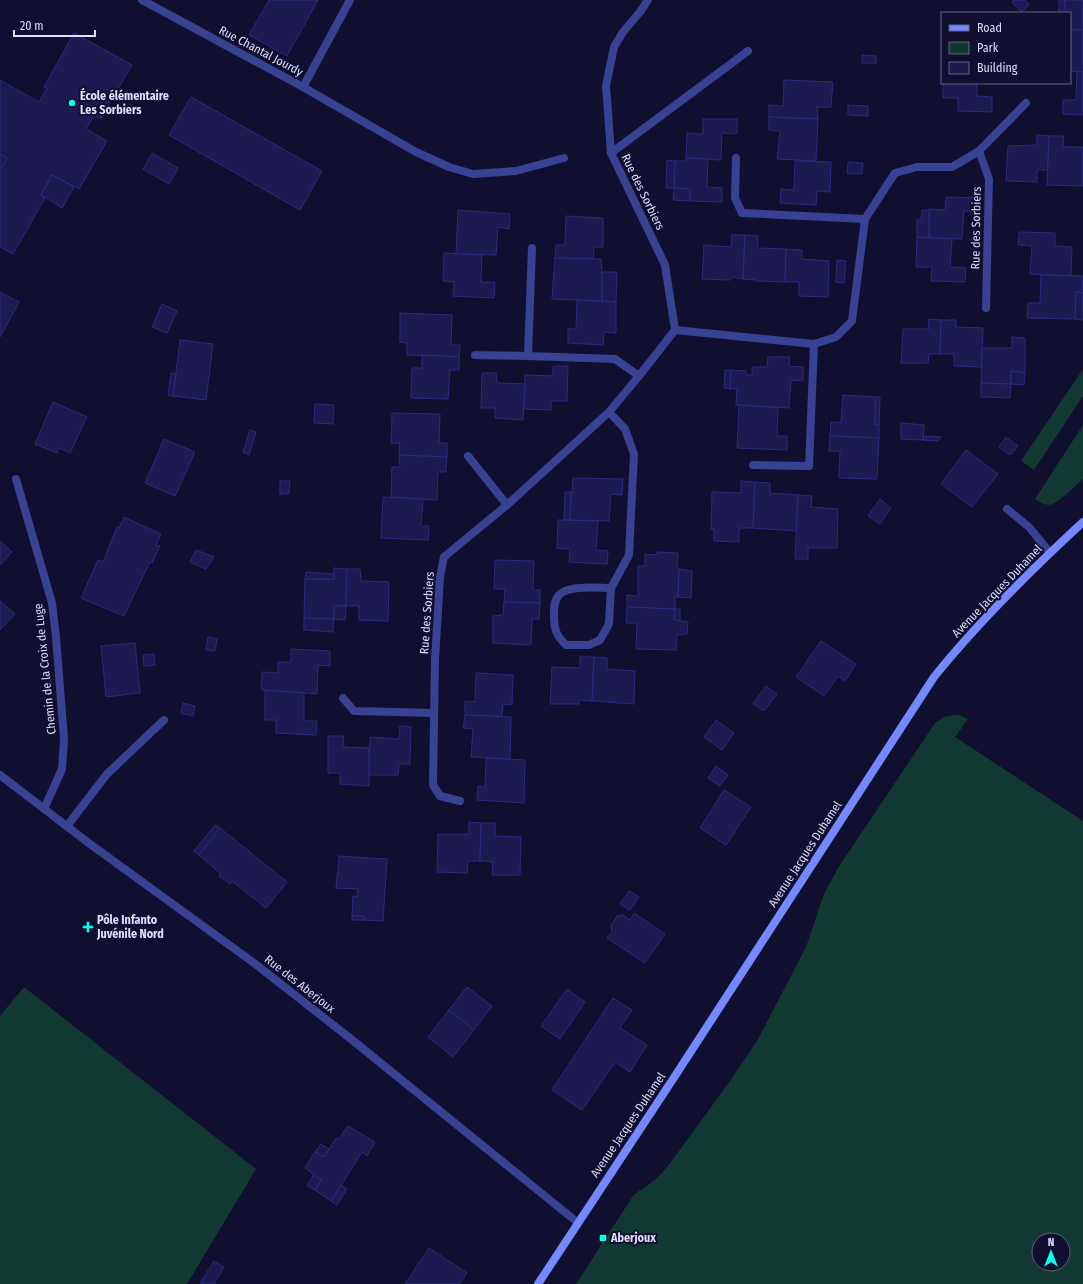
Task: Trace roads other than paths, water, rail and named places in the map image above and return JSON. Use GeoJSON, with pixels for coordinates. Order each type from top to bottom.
{"type":"FeatureCollection","features":[{"type":"Feature","properties":{"kind":"main road","name":"Avenue Jacques Duhamel"},"geometry":{"type":"LineString","coordinates":[[538,1284],[577,1222],[675,1076],[934,677],[974,629],[1083,522]]}},
{"type":"Feature","properties":{"kind":"street","name":"Rue Chantal Jourdy"},"geometry":{"type":"LineString","coordinates":[[142,0],[303,87],[350,0]]}},
{"type":"Feature","properties":{"kind":"street","name":"Rue des Sorbiers"},"geometry":{"type":"LineString","coordinates":[[460,801],[440,796],[433,785],[435,658],[440,577],[444,557],[609,412],[675,330],[665,265],[611,153],[606,86],[614,47],[623,32],[648,0]]}},
{"type":"Feature","properties":{"kind":"street"},"geometry":{"type":"LineString","coordinates":[[611,153],[748,51]]}},
{"type":"Feature","properties":{"kind":"street"},"geometry":{"type":"LineString","coordinates":[[303,87],[416,152],[449,167],[473,174],[516,171],[564,158]]}},
{"type":"Feature","properties":{"kind":"street"},"geometry":{"type":"LineString","coordinates":[[675,330],[814,344],[836,337],[852,321],[865,218],[894,173],[917,167],[952,167],[979,151],[1026,103]]}},
{"type":"Feature","properties":{"kind":"street","name":"Rue des Sorbiers"},"geometry":{"type":"LineString","coordinates":[[979,151],[989,179],[986,308]]}},
{"type":"Feature","properties":{"kind":"street"},"geometry":{"type":"LineString","coordinates":[[736,158],[735,198],[742,213],[865,218]]}},
{"type":"Feature","properties":{"kind":"street"},"geometry":{"type":"LineString","coordinates":[[528,356],[532,248]]}},
{"type":"Feature","properties":{"kind":"street"},"geometry":{"type":"LineString","coordinates":[[753,465],[809,466],[814,344]]}},
{"type":"Feature","properties":{"kind":"street"},"geometry":{"type":"LineString","coordinates":[[475,355],[615,359],[639,376]]}},
{"type":"Feature","properties":{"kind":"street"},"geometry":{"type":"LineString","coordinates":[[609,412],[625,429],[634,454],[629,555],[611,588],[609,624],[600,640],[589,645],[566,645],[559,638],[554,628],[554,604],[559,595],[571,588],[611,588]]}},
{"type":"Feature","properties":{"kind":"street"},"geometry":{"type":"LineString","coordinates":[[468,456],[506,504]]}},
{"type":"Feature","properties":{"kind":"street","name":"Chemin de la Croix de Luge"},"geometry":{"type":"LineString","coordinates":[[16,479],[52,603],[56,637],[64,739],[62,769],[44,809]]}},
{"type":"Feature","properties":{"kind":"street"},"geometry":{"type":"LineString","coordinates":[[1007,509],[1029,527],[1050,553]]}},
{"type":"Feature","properties":{"kind":"street"},"geometry":{"type":"LineString","coordinates":[[343,698],[354,711],[434,713]]}},
{"type":"Feature","properties":{"kind":"street"},"geometry":{"type":"LineString","coordinates":[[67,826],[107,774],[164,720]]}},
{"type":"Feature","properties":{"kind":"street","name":"Rue des Aberjoux"},"geometry":{"type":"LineString","coordinates":[[0,775],[254,963],[346,1035],[577,1222]]}},
{"type":"Feature","properties":{"kind":"place","name":"École élémentaire Les Sorbiers"},"geometry":{"type":"Point","coordinates":[72,103]}},
{"type":"Feature","properties":{"kind":"place","name":"Pôle Infanto Juvénile Nord"},"geometry":{"type":"Point","coordinates":[88,927]}},
{"type":"Feature","properties":{"kind":"place","name":"Aberjoux"},"geometry":{"type":"Point","coordinates":[603,1238]}}]}
